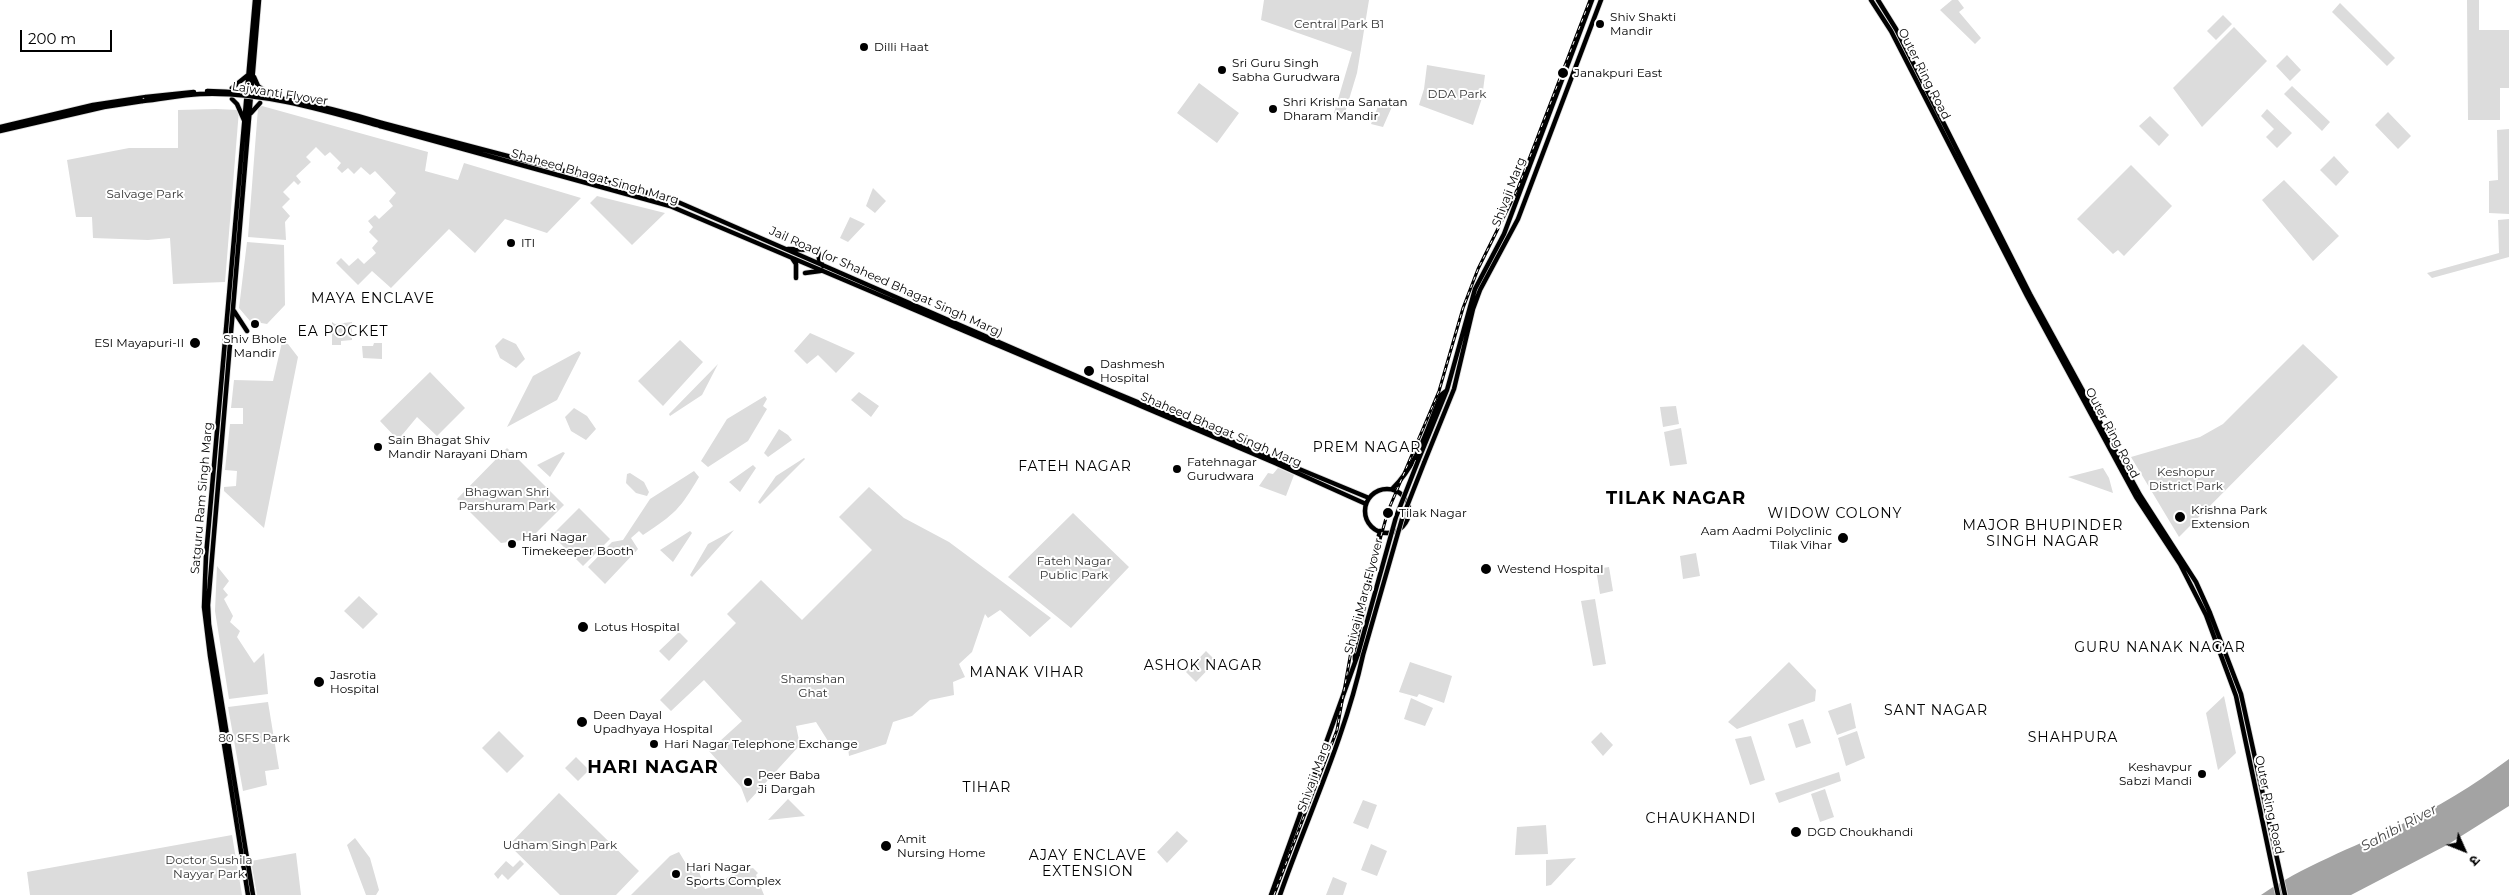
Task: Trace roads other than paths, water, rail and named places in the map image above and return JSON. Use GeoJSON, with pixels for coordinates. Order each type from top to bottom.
{"type":"FeatureCollection","features":[{"type":"Feature","properties":{"kind":"main road"},"geometry":{"type":"LineString","coordinates":[[250,114],[260,103],[248,101],[255,0]]}},
{"type":"Feature","properties":{"kind":"main road"},"geometry":{"type":"LineString","coordinates":[[259,0],[251,76],[258,86],[264,90]]}},
{"type":"Feature","properties":{"kind":"main road","name":"Shivaji Marg"},"geometry":{"type":"LineString","coordinates":[[1447,390],[1475,288],[1504,234],[1592,0]]}},
{"type":"Feature","properties":{"kind":"main road","name":"Shivaji Marg"},"geometry":{"type":"LineString","coordinates":[[1460,370],[1473,309],[1480,290],[1518,219],[1601,0]]}},
{"type":"Feature","properties":{"kind":"main road","name":"Outer Ring Road"},"geometry":{"type":"LineString","coordinates":[[1871,0],[1893,30],[2030,294],[2140,495],[2188,568],[2210,613],[2241,694],[2285,895]]}},
{"type":"Feature","properties":{"kind":"main road","name":"Outer Ring Road"},"geometry":{"type":"LineString","coordinates":[[1878,0],[2032,305],[2136,497],[2180,564],[2206,615],[2236,696],[2278,895]]}},
{"type":"Feature","properties":{"kind":"main road"},"geometry":{"type":"LineString","coordinates":[[232,88],[251,76]]}},
{"type":"Feature","properties":{"kind":"main road"},"geometry":{"type":"LineString","coordinates":[[1559,89],[1567,91]]}},
{"type":"Feature","properties":{"kind":"main road","name":"Lajwanti Flyover"},"geometry":{"type":"LineString","coordinates":[[28,123],[93,105],[200,94],[268,100],[392,127]]}},
{"type":"Feature","properties":{"kind":"main road"},"geometry":{"type":"LineString","coordinates":[[232,99],[237,104],[244,121]]}},
{"type":"Feature","properties":{"kind":"main road","name":"Satguru Ram Singh Marg"},"geometry":{"type":"LineString","coordinates":[[248,101],[250,114],[208,605],[253,895]]}},
{"type":"Feature","properties":{"kind":"main road","name":"Satguru Ram Singh Marg"},"geometry":{"type":"LineString","coordinates":[[248,101],[244,121],[204,599],[216,695],[248,895]]}},
{"type":"Feature","properties":{"kind":"main road"},"geometry":{"type":"LineString","coordinates":[[0,128],[28,123]]}},
{"type":"Feature","properties":{"kind":"main road"},"geometry":{"type":"LineString","coordinates":[[0,131],[28,123]]}},
{"type":"Feature","properties":{"kind":"main road","name":"Jail Road (or Shaheed Bhagat Singh Marg)"},"geometry":{"type":"LineString","coordinates":[[392,127],[671,199],[786,249],[822,268],[1369,498]]}},
{"type":"Feature","properties":{"kind":"main road","name":"Shaheed Bhagat Singh Marg"},"geometry":{"type":"LineString","coordinates":[[392,127],[670,206],[792,258],[822,268],[1366,504]]}},
{"type":"Feature","properties":{"kind":"main road"},"geometry":{"type":"LineString","coordinates":[[786,249],[812,250]]}},
{"type":"Feature","properties":{"kind":"main road"},"geometry":{"type":"LineString","coordinates":[[805,273],[822,268],[818,249]]}},
{"type":"Feature","properties":{"kind":"main road"},"geometry":{"type":"LineString","coordinates":[[792,258],[796,264],[796,278]]}},
{"type":"Feature","properties":{"kind":"main road"},"geometry":{"type":"LineString","coordinates":[[233,310],[247,330]]}},
{"type":"Feature","properties":{"kind":"main road","name":"Shivaji Marg Flyover"},"geometry":{"type":"LineString","coordinates":[[1355,668],[1361,655],[1402,518],[1460,370]]}},
{"type":"Feature","properties":{"kind":"main road"},"geometry":{"type":"LineString","coordinates":[[1392,489],[1406,499],[1408,516],[1401,527],[1396,530],[1380,531],[1370,525],[1367,519],[1366,504],[1376,491],[1392,489],[1410,469],[1441,394],[1447,390]]}},
{"type":"Feature","properties":{"kind":"main road","name":"Shivaji Marg Flyover"},"geometry":{"type":"LineString","coordinates":[[1361,664],[1361,655],[1396,517],[1447,390]]}},
{"type":"Feature","properties":{"kind":"main road"},"geometry":{"type":"LineString","coordinates":[[1355,668],[1355,647],[1380,531]]}},
{"type":"Feature","properties":{"kind":"main road","name":"Shivaji Marg"},"geometry":{"type":"LineString","coordinates":[[1280,895],[1332,756],[1357,683],[1361,664]]}},
{"type":"Feature","properties":{"kind":"main road","name":"Shivaji Marg"},"geometry":{"type":"LineString","coordinates":[[1272,895],[1355,668]]}},
{"type":"Feature","properties":{"kind":"water","name":"Sahibi River"},"geometry":{"type":"Polygon","coordinates":[[[2509,759],[2509,806],[2447,845],[2351,895],[2261,895],[2311,866],[2427,812],[2469,787],[2509,759]]]}},
{"type":"Feature","properties":{"kind":"railway"},"geometry":{"type":"LineString","coordinates":[[1274,895],[1337,730],[1355,629],[1388,511],[1439,391],[1463,308],[1478,269],[1518,188],[1590,0]]}},
{"type":"Feature","properties":{"kind":"place","name":"Shiv Shakti Mandir"},"geometry":{"type":"Point","coordinates":[1600,24]}},
{"type":"Feature","properties":{"kind":"place","name":"Dilli Haat"},"geometry":{"type":"Point","coordinates":[864,47]}},
{"type":"Feature","properties":{"kind":"place","name":"Sri Guru Singh Sabha Gurudwara"},"geometry":{"type":"Point","coordinates":[1222,70]}},
{"type":"Feature","properties":{"kind":"place","name":"Janakpuri East"},"geometry":{"type":"Point","coordinates":[1563,73]}},
{"type":"Feature","properties":{"kind":"place","name":"Shri Krishna Sanatan Dharam Mandir"},"geometry":{"type":"Point","coordinates":[1273,109]}},
{"type":"Feature","properties":{"kind":"place","name":"ITI"},"geometry":{"type":"Point","coordinates":[511,243]}},
{"type":"Feature","properties":{"kind":"place","name":"Shiv Bhole Mandir"},"geometry":{"type":"Point","coordinates":[255,324]}},
{"type":"Feature","properties":{"kind":"place","name":"ESI Mayapuri-II"},"geometry":{"type":"Point","coordinates":[195,343]}},
{"type":"Feature","properties":{"kind":"place","name":"Dashmesh Hospital"},"geometry":{"type":"Point","coordinates":[1089,371]}},
{"type":"Feature","properties":{"kind":"place","name":"Sain Bhagat Shiv Mandir Narayani Dham"},"geometry":{"type":"Point","coordinates":[378,447]}},
{"type":"Feature","properties":{"kind":"place","name":"Fatehnagar Gurudwara"},"geometry":{"type":"Point","coordinates":[1177,469]}},
{"type":"Feature","properties":{"kind":"place","name":"Tilak Nagar"},"geometry":{"type":"Point","coordinates":[1388,513]}},
{"type":"Feature","properties":{"kind":"place","name":"Krishna Park Extension"},"geometry":{"type":"Point","coordinates":[2180,517]}},
{"type":"Feature","properties":{"kind":"place","name":"Aam Aadmi Polyclinic Tilak Vihar"},"geometry":{"type":"Point","coordinates":[1843,538]}},
{"type":"Feature","properties":{"kind":"place","name":"Hari Nagar Timekeeper Booth"},"geometry":{"type":"Point","coordinates":[512,544]}},
{"type":"Feature","properties":{"kind":"place","name":"Westend Hospital"},"geometry":{"type":"Point","coordinates":[1486,569]}},
{"type":"Feature","properties":{"kind":"place","name":"Lotus Hospital"},"geometry":{"type":"Point","coordinates":[583,627]}},
{"type":"Feature","properties":{"kind":"place","name":"Jasrotia Hospital"},"geometry":{"type":"Point","coordinates":[319,682]}},
{"type":"Feature","properties":{"kind":"place","name":"Deen Dayal Upadhyaya Hospital"},"geometry":{"type":"Point","coordinates":[582,722]}},
{"type":"Feature","properties":{"kind":"place","name":"Hari Nagar Telephone Exchange"},"geometry":{"type":"Point","coordinates":[654,744]}},
{"type":"Feature","properties":{"kind":"place","name":"Keshavpur Sabzi Mandi"},"geometry":{"type":"Point","coordinates":[2202,774]}},
{"type":"Feature","properties":{"kind":"place","name":"Peer Baba Ji Dargah"},"geometry":{"type":"Point","coordinates":[748,782]}},
{"type":"Feature","properties":{"kind":"place","name":"DGD Choukhandi"},"geometry":{"type":"Point","coordinates":[1796,832]}},
{"type":"Feature","properties":{"kind":"place","name":"Amit Nursing Home"},"geometry":{"type":"Point","coordinates":[886,846]}},
{"type":"Feature","properties":{"kind":"place","name":"Hari Nagar Sports Complex"},"geometry":{"type":"Point","coordinates":[676,874]}},
{"type":"Feature","properties":{"kind":"district","name":"MAYA ENCLAVE"},"geometry":{"type":"Point","coordinates":[373,299]}},
{"type":"Feature","properties":{"kind":"district","name":"EA POCKET"},"geometry":{"type":"Point","coordinates":[343,332]}},
{"type":"Feature","properties":{"kind":"district","name":"PREM NAGAR"},"geometry":{"type":"Point","coordinates":[1367,448]}},
{"type":"Feature","properties":{"kind":"district","name":"FATEH NAGAR"},"geometry":{"type":"Point","coordinates":[1075,467]}},
{"type":"Feature","properties":{"kind":"district","name":"TILAK NAGAR"},"geometry":{"type":"Point","coordinates":[1676,499]}},
{"type":"Feature","properties":{"kind":"district","name":"WIDOW COLONY"},"geometry":{"type":"Point","coordinates":[1835,514]}},
{"type":"Feature","properties":{"kind":"district","name":"MAJOR BHUPINDER SINGH NAGAR"},"geometry":{"type":"Point","coordinates":[2043,534]}},
{"type":"Feature","properties":{"kind":"district","name":"GURU NANAK NAGAR"},"geometry":{"type":"Point","coordinates":[2160,648]}},
{"type":"Feature","properties":{"kind":"district","name":"ASHOK NAGAR"},"geometry":{"type":"Point","coordinates":[1203,666]}},
{"type":"Feature","properties":{"kind":"district","name":"MANAK VIHAR"},"geometry":{"type":"Point","coordinates":[1027,673]}},
{"type":"Feature","properties":{"kind":"district","name":"SANT NAGAR"},"geometry":{"type":"Point","coordinates":[1936,711]}},
{"type":"Feature","properties":{"kind":"district","name":"SHAHPURA"},"geometry":{"type":"Point","coordinates":[2073,738]}},
{"type":"Feature","properties":{"kind":"district","name":"HARI NAGAR"},"geometry":{"type":"Point","coordinates":[653,768]}},
{"type":"Feature","properties":{"kind":"district","name":"TIHAR"},"geometry":{"type":"Point","coordinates":[987,788]}},
{"type":"Feature","properties":{"kind":"district","name":"CHAUKHANDI"},"geometry":{"type":"Point","coordinates":[1701,819]}},
{"type":"Feature","properties":{"kind":"district","name":"AJAY ENCLAVE EXTENSION"},"geometry":{"type":"Point","coordinates":[1088,864]}},
{"type":"Feature","properties":{"kind":"park label","name":"Central Park B1"},"geometry":{"type":"Point","coordinates":[1339,24]}},
{"type":"Feature","properties":{"kind":"park label","name":"DDA Park"},"geometry":{"type":"Point","coordinates":[1457,94]}},
{"type":"Feature","properties":{"kind":"park label","name":"Salvage Park"},"geometry":{"type":"Point","coordinates":[145,194]}},
{"type":"Feature","properties":{"kind":"park label","name":"Keshopur District Park"},"geometry":{"type":"Point","coordinates":[2186,479]}},
{"type":"Feature","properties":{"kind":"park label","name":"Bhagwan Shri Parshuram Park"},"geometry":{"type":"Point","coordinates":[507,499]}},
{"type":"Feature","properties":{"kind":"park label","name":"Fateh Nagar Public Park"},"geometry":{"type":"Point","coordinates":[1074,568]}},
{"type":"Feature","properties":{"kind":"park label","name":"Shamshan Ghat"},"geometry":{"type":"Point","coordinates":[813,686]}},
{"type":"Feature","properties":{"kind":"park label","name":"80 SFS Park"},"geometry":{"type":"Point","coordinates":[254,738]}},
{"type":"Feature","properties":{"kind":"park label","name":"Udham Singh Park"},"geometry":{"type":"Point","coordinates":[560,845]}},
{"type":"Feature","properties":{"kind":"park label","name":"Doctor Sushila Nayyar Park"},"geometry":{"type":"Point","coordinates":[209,867]}}]}
